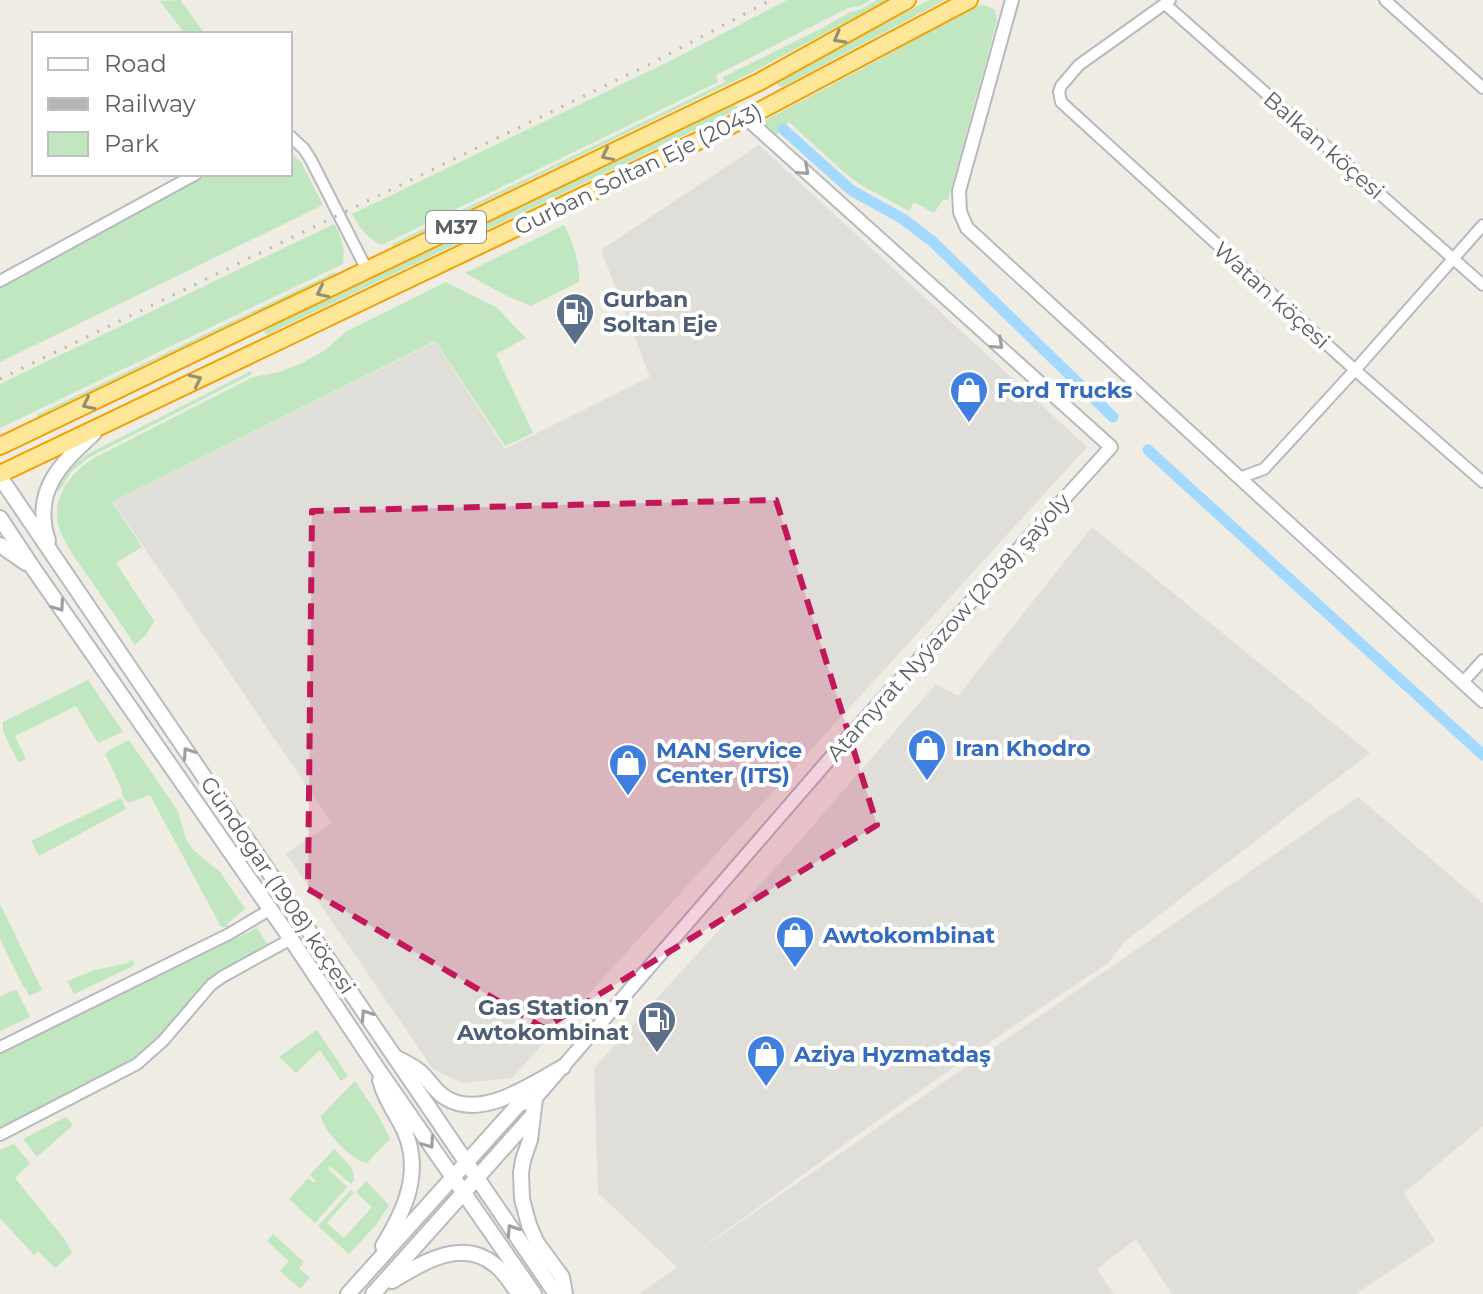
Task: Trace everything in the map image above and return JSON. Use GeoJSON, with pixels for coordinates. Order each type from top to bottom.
{"type":"FeatureCollection","features":[{"type":"Feature","properties":{"kind":"highway","name":"Gurban Soltan Eje (2043)"},"geometry":{"type":"LineString","coordinates":[[0,446],[759,82],[907,0]]}},
{"type":"Feature","properties":{"kind":"highway","name":"Gurban Soltan Eje (2043)"},"geometry":{"type":"LineString","coordinates":[[0,476],[746,118],[969,0]]}},
{"type":"Feature","properties":{"kind":"main road"},"geometry":{"type":"LineString","coordinates":[[52,553],[43,525],[47,490],[64,462],[104,424]]}},
{"type":"Feature","properties":{"kind":"main road","name":"Gündogar (1908) köçesi"},"geometry":{"type":"LineString","coordinates":[[0,476],[556,1294]]}},
{"type":"Feature","properties":{"kind":"main road","name":"Gündogar (1908) köçesi"},"geometry":{"type":"LineString","coordinates":[[0,518],[534,1294]]}},
{"type":"Feature","properties":{"kind":"main road"},"geometry":{"type":"LineString","coordinates":[[0,545],[33,568]]}},
{"type":"Feature","properties":{"kind":"main road"},"geometry":{"type":"LineString","coordinates":[[271,909],[288,900]]}},
{"type":"Feature","properties":{"kind":"main road"},"geometry":{"type":"LineString","coordinates":[[394,1057],[420,1071],[443,1097],[473,1105],[497,1101],[563,1067]]}},
{"type":"Feature","properties":{"kind":"main road"},"geometry":{"type":"LineString","coordinates":[[365,1275],[399,1220],[412,1171],[405,1132],[385,1097],[377,1068]]}},
{"type":"Feature","properties":{"kind":"main road"},"geometry":{"type":"LineString","coordinates":[[535,1099],[530,1140],[523,1160],[522,1199],[537,1243],[562,1277],[565,1294]]}},
{"type":"Feature","properties":{"kind":"main road","name":"Atamyrat Nyýazow (2038) şaýoly"},"geometry":{"type":"LineString","coordinates":[[348,1294],[519,1104],[535,1099]]}},
{"type":"Feature","properties":{"kind":"main road"},"geometry":{"type":"LineString","coordinates":[[375,1292],[533,1115]]}},
{"type":"Feature","properties":{"kind":"main road"},"geometry":{"type":"LineString","coordinates":[[375,1292],[417,1266],[437,1257],[461,1253],[480,1256],[495,1264],[519,1294]]}},
{"type":"Feature","properties":{"kind":"street"},"geometry":{"type":"LineString","coordinates":[[1012,0],[959,191],[962,219],[972,234],[1483,701]]}},
{"type":"Feature","properties":{"kind":"street"},"geometry":{"type":"LineString","coordinates":[[1385,0],[1483,88]]}},
{"type":"Feature","properties":{"kind":"street","name":"Watan köçesi"},"geometry":{"type":"LineString","coordinates":[[1168,2],[1071,73],[1059,92],[1061,102],[1355,370],[1483,482]]}},
{"type":"Feature","properties":{"kind":"street","name":"Balkan köçesi"},"geometry":{"type":"LineString","coordinates":[[1168,2],[1483,285]]}},
{"type":"Feature","properties":{"kind":"street","name":"Atamyrat Nyýazow (2038) şaýoly"},"geometry":{"type":"LineString","coordinates":[[535,1099],[845,741],[1111,447],[746,118]]}},
{"type":"Feature","properties":{"kind":"street"},"geometry":{"type":"LineString","coordinates":[[292,138],[311,160],[367,270]]}},
{"type":"Feature","properties":{"kind":"street"},"geometry":{"type":"LineString","coordinates":[[0,281],[192,176]]}},
{"type":"Feature","properties":{"kind":"street"},"geometry":{"type":"LineString","coordinates":[[1239,478],[1264,469],[1483,225]]}},
{"type":"Feature","properties":{"kind":"street"},"geometry":{"type":"LineString","coordinates":[[1463,682],[1483,660]]}},
{"type":"Feature","properties":{"kind":"street"},"geometry":{"type":"LineString","coordinates":[[0,1047],[229,934],[271,909]]}},
{"type":"Feature","properties":{"kind":"street"},"geometry":{"type":"LineString","coordinates":[[0,1135],[137,1064],[163,1041],[211,985],[291,939]]}},
{"type":"Feature","properties":{"kind":"highlighted area"},"geometry":{"type":"Polygon","coordinates":[[[776,500],[877,825],[544,1028],[308,889],[312,511],[776,500]]]}},
{"type":"Feature","properties":{"kind":"shaded area"},"geometry":{"type":"Polygon","coordinates":[[[759,145],[1087,447],[512,1078],[462,1083],[433,1069],[286,854],[332,823],[113,502],[435,342],[505,449],[650,377],[601,250],[759,145]]]}},
{"type":"Feature","properties":{"kind":"shaded area"},"geometry":{"type":"Polygon","coordinates":[[[1092,527],[1370,753],[1124,942],[1108,963],[867,1128],[687,1259],[1358,797],[1483,903],[1483,1126],[1404,1193],[1435,1241],[1356,1294],[1172,1294],[1136,1239],[1097,1269],[1114,1294],[639,1294],[677,1267],[598,1193],[594,1068],[803,837],[936,684],[958,696],[1092,527]]]}},
{"type":"Feature","properties":{"kind":"green space"},"geometry":{"type":"Polygon","coordinates":[[[180,0],[204,32],[183,32],[160,1],[180,0]]]}},
{"type":"Feature","properties":{"kind":"green space"},"geometry":{"type":"Polygon","coordinates":[[[787,0],[871,0],[848,8],[716,75],[718,82],[382,245],[364,232],[352,214],[670,61],[787,0]]]}},
{"type":"Feature","properties":{"kind":"green space"},"geometry":{"type":"Polygon","coordinates":[[[877,0],[887,0],[751,73],[393,246],[725,82],[723,77],[877,0]]]}},
{"type":"Feature","properties":{"kind":"green space"},"geometry":{"type":"Polygon","coordinates":[[[929,0],[945,0],[782,87],[778,86],[779,80],[929,0]]]}},
{"type":"Feature","properties":{"kind":"green space"},"geometry":{"type":"Polygon","coordinates":[[[981,5],[995,10],[997,21],[948,200],[943,200],[934,213],[914,202],[909,211],[861,185],[789,122],[774,137],[758,124],[972,8],[981,5]]]}},
{"type":"Feature","properties":{"kind":"green space"},"geometry":{"type":"Polygon","coordinates":[[[734,105],[739,107],[737,110],[266,335],[264,331],[298,314],[734,105]]]}},
{"type":"Feature","properties":{"kind":"green space"},"geometry":{"type":"Polygon","coordinates":[[[292,154],[301,162],[323,205],[0,362],[0,289],[205,176],[292,176],[292,154]]]}},
{"type":"Feature","properties":{"kind":"green space"},"geometry":{"type":"Polygon","coordinates":[[[334,224],[342,243],[343,264],[0,428],[0,384],[334,224]]]}},
{"type":"Feature","properties":{"kind":"green space"},"geometry":{"type":"Polygon","coordinates":[[[564,225],[575,253],[579,282],[531,306],[465,273],[564,225]]]}},
{"type":"Feature","properties":{"kind":"green space"},"geometry":{"type":"Polygon","coordinates":[[[335,272],[336,274],[36,415],[335,272]]]}},
{"type":"Feature","properties":{"kind":"green space"},"geometry":{"type":"Polygon","coordinates":[[[446,282],[496,307],[526,338],[496,354],[533,433],[505,446],[435,341],[112,502],[142,547],[116,563],[154,621],[146,635],[135,645],[60,531],[58,503],[72,476],[96,457],[253,377],[280,372],[302,363],[324,351],[347,331],[446,282]]]}},
{"type":"Feature","properties":{"kind":"green space"},"geometry":{"type":"Polygon","coordinates":[[[251,371],[252,374],[88,458],[71,472],[59,491],[56,490],[69,470],[86,455],[251,371]]]}},
{"type":"Feature","properties":{"kind":"green space"},"geometry":{"type":"Polygon","coordinates":[[[88,680],[123,732],[98,743],[76,706],[15,736],[26,759],[18,762],[3,731],[3,722],[88,680]]]}},
{"type":"Feature","properties":{"kind":"green space"},"geometry":{"type":"Polygon","coordinates":[[[129,740],[178,811],[186,839],[194,851],[220,872],[245,909],[227,924],[229,927],[222,927],[219,923],[150,795],[128,803],[123,797],[105,754],[129,740]]]}},
{"type":"Feature","properties":{"kind":"green space"},"geometry":{"type":"Polygon","coordinates":[[[121,798],[126,809],[39,856],[31,841],[121,798]]]}},
{"type":"Feature","properties":{"kind":"green space"},"geometry":{"type":"Polygon","coordinates":[[[0,904],[42,990],[29,996],[0,939],[0,904]]]}},
{"type":"Feature","properties":{"kind":"green space"},"geometry":{"type":"Polygon","coordinates":[[[257,928],[267,944],[210,977],[168,1028],[142,1052],[0,1128],[0,1054],[257,928]]]}},
{"type":"Feature","properties":{"kind":"green space"},"geometry":{"type":"Polygon","coordinates":[[[132,960],[135,965],[74,994],[67,981],[95,970],[132,960]]]}},
{"type":"Feature","properties":{"kind":"green space"},"geometry":{"type":"Polygon","coordinates":[[[14,990],[30,1017],[0,1031],[0,997],[14,990]]]}},
{"type":"Feature","properties":{"kind":"green space"},"geometry":{"type":"Polygon","coordinates":[[[317,1030],[348,1076],[341,1081],[320,1050],[296,1073],[279,1057],[317,1030]]]}},
{"type":"Feature","properties":{"kind":"green space"},"geometry":{"type":"Polygon","coordinates":[[[355,1081],[390,1139],[367,1163],[353,1157],[339,1144],[327,1130],[321,1116],[355,1081]]]}},
{"type":"Feature","properties":{"kind":"green space"},"geometry":{"type":"Polygon","coordinates":[[[66,1117],[73,1125],[37,1157],[23,1139],[66,1117]]]}},
{"type":"Feature","properties":{"kind":"green space"},"geometry":{"type":"Polygon","coordinates":[[[14,1144],[30,1163],[15,1178],[72,1253],[55,1268],[38,1251],[34,1255],[0,1218],[0,1150],[14,1144]]]}},
{"type":"Feature","properties":{"kind":"green space"},"geometry":{"type":"Polygon","coordinates":[[[334,1149],[352,1168],[354,1180],[351,1184],[330,1166],[328,1169],[347,1187],[315,1223],[289,1199],[308,1178],[314,1183],[316,1181],[310,1175],[334,1149]]]}},
{"type":"Feature","properties":{"kind":"green space"},"geometry":{"type":"Polygon","coordinates":[[[366,1181],[389,1205],[376,1225],[349,1254],[318,1226],[351,1190],[354,1193],[327,1223],[344,1238],[372,1207],[356,1192],[366,1181]]]}},
{"type":"Feature","properties":{"kind":"green space"},"geometry":{"type":"Polygon","coordinates":[[[273,1234],[304,1262],[299,1268],[310,1278],[300,1289],[280,1271],[289,1261],[267,1241],[273,1234]]]}},
{"type":"Feature","properties":{"kind":"waterway"},"geometry":{"type":"LineString","coordinates":[[783,129],[851,190],[903,219],[932,241],[1113,417]]}},
{"type":"Feature","properties":{"kind":"waterway"},"geometry":{"type":"LineString","coordinates":[[1148,450],[1483,755]]}},
{"type":"Feature","properties":{"kind":"railway"},"geometry":{"type":"LineString","coordinates":[[0,379],[648,65],[771,0]]}},
{"type":"Feature","properties":{"kind":"place","name":"Gurban Soltan Eje"},"geometry":{"type":"Point","coordinates":[575,346]}},
{"type":"Feature","properties":{"kind":"place","name":"Ford Trucks"},"geometry":{"type":"Point","coordinates":[969,424]}},
{"type":"Feature","properties":{"kind":"place","name":"Iran Khodro"},"geometry":{"type":"Point","coordinates":[927,782]}},
{"type":"Feature","properties":{"kind":"place","name":"MAN Service Center (ITS)"},"geometry":{"type":"Point","coordinates":[628,797]}},
{"type":"Feature","properties":{"kind":"place","name":"Awtokombinat"},"geometry":{"type":"Point","coordinates":[795,969]}},
{"type":"Feature","properties":{"kind":"place","name":"Gas Station 7 Awtokombinat"},"geometry":{"type":"Point","coordinates":[657,1054]}},
{"type":"Feature","properties":{"kind":"place","name":"Aziya Hyzmatdaş"},"geometry":{"type":"Point","coordinates":[766,1088]}}]}
